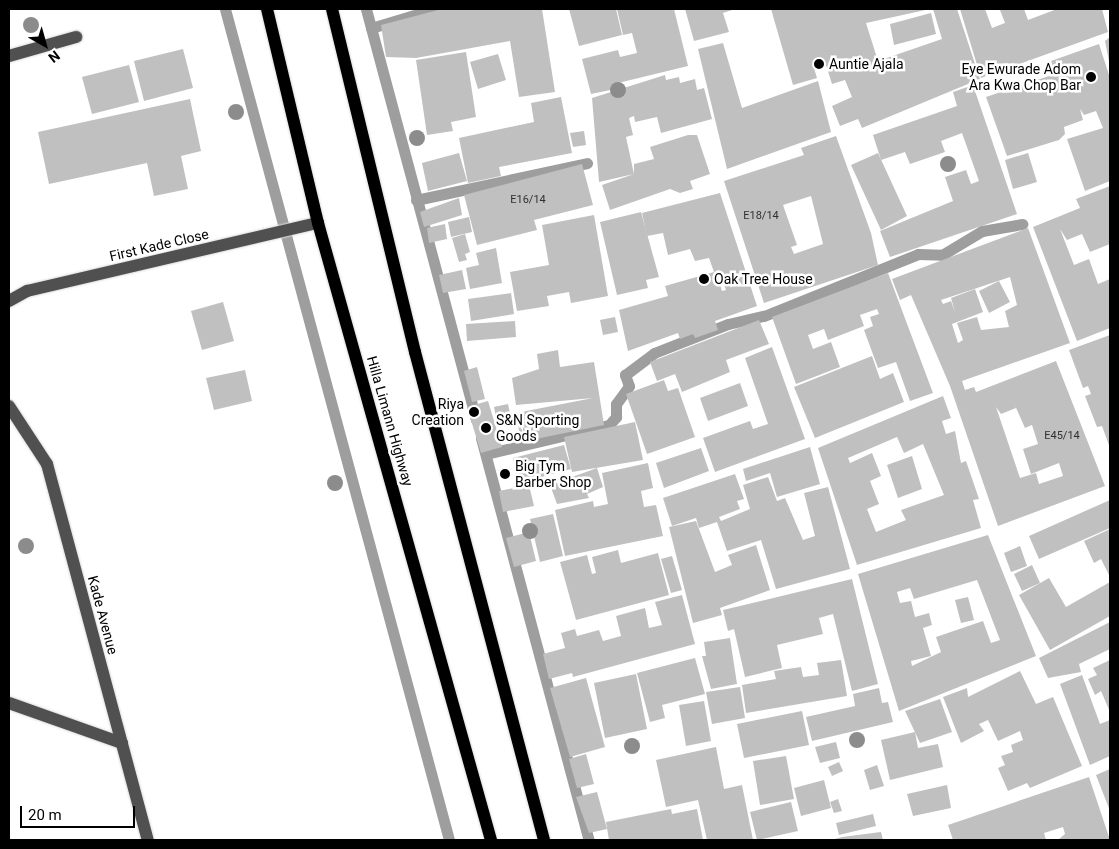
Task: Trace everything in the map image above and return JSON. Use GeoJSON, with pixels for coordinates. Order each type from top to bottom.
{"type":"FeatureCollection","features":[{"type":"Feature","properties":{"kind":"main road","name":"Hilla Limann Highway"},"geometry":{"type":"LineString","coordinates":[[267,9],[318,223],[491,840]]}},
{"type":"Feature","properties":{"kind":"main road"},"geometry":{"type":"LineString","coordinates":[[332,9],[415,352],[544,840]]}},
{"type":"Feature","properties":{"kind":"street"},"geometry":{"type":"LineString","coordinates":[[9,56],[76,37]]}},
{"type":"Feature","properties":{"kind":"street","name":"First Kade Close"},"geometry":{"type":"LineString","coordinates":[[9,300],[27,291],[318,223]]}},
{"type":"Feature","properties":{"kind":"street","name":"Kade Avenue"},"geometry":{"type":"LineString","coordinates":[[9,406],[47,464],[148,840]]}},
{"type":"Feature","properties":{"kind":"street"},"geometry":{"type":"LineString","coordinates":[[9,703],[122,743]]}},
{"type":"Feature","properties":{"kind":"building"},"geometry":{"type":"Polygon","coordinates":[[[442,9],[542,9],[555,92],[519,97],[510,41],[416,58],[386,57],[381,25],[442,9]]]}},
{"type":"Feature","properties":{"kind":"building"},"geometry":{"type":"Polygon","coordinates":[[[569,9],[616,9],[622,35],[579,46],[569,9]]]}},
{"type":"Feature","properties":{"kind":"building"},"geometry":{"type":"Polygon","coordinates":[[[617,9],[674,9],[688,66],[614,84],[615,89],[591,94],[582,59],[618,50],[620,57],[637,53],[632,33],[623,35],[617,9]]]}},
{"type":"Feature","properties":{"kind":"building"},"geometry":{"type":"Polygon","coordinates":[[[685,9],[735,9],[723,13],[729,32],[694,41],[685,9]]]}},
{"type":"Feature","properties":{"kind":"building"},"geometry":{"type":"Polygon","coordinates":[[[771,9],[930,9],[866,23],[878,61],[942,39],[933,9],[957,9],[980,79],[862,128],[858,119],[840,126],[832,106],[852,97],[845,80],[832,84],[825,62],[813,65],[817,78],[793,85],[771,9]]]}},
{"type":"Feature","properties":{"kind":"building"},"geometry":{"type":"Polygon","coordinates":[[[960,9],[985,9],[992,28],[1005,23],[1000,10],[1024,9],[1028,20],[1057,9],[1102,9],[1108,32],[981,78],[960,9]]]}},
{"type":"Feature","properties":{"kind":"building"},"geometry":{"type":"Polygon","coordinates":[[[931,13],[936,34],[894,45],[890,24],[931,13]]]}},
{"type":"Feature","properties":{"kind":"building"},"geometry":{"type":"Polygon","coordinates":[[[1110,37],[1110,66],[1105,41],[1110,37]]]}},
{"type":"Feature","properties":{"kind":"building"},"geometry":{"type":"Polygon","coordinates":[[[723,43],[742,108],[818,81],[831,132],[727,169],[698,49],[723,43]]]}},
{"type":"Feature","properties":{"kind":"building"},"geometry":{"type":"Polygon","coordinates":[[[1099,44],[1110,78],[1110,181],[1085,191],[1067,139],[1103,128],[1096,111],[1084,115],[1080,109],[1083,120],[1064,127],[1065,134],[1059,140],[1007,156],[986,97],[1055,74],[1051,61],[1099,44]]]}},
{"type":"Feature","properties":{"kind":"building"},"geometry":{"type":"Polygon","coordinates":[[[183,49],[193,88],[144,101],[134,61],[183,49]]]}},
{"type":"Feature","properties":{"kind":"building"},"geometry":{"type":"Polygon","coordinates":[[[466,52],[476,117],[451,122],[453,131],[427,135],[416,60],[466,52]]]}},
{"type":"Feature","properties":{"kind":"building"},"geometry":{"type":"Polygon","coordinates":[[[498,54],[506,80],[478,89],[470,62],[498,54]]]}},
{"type":"Feature","properties":{"kind":"building"},"geometry":{"type":"Polygon","coordinates":[[[129,65],[139,102],[92,114],[82,77],[129,65]]]}},
{"type":"Feature","properties":{"kind":"building"},"geometry":{"type":"Polygon","coordinates":[[[665,75],[666,80],[679,77],[680,83],[695,79],[697,90],[704,88],[712,119],[661,133],[657,117],[635,122],[634,116],[629,118],[633,135],[626,137],[634,174],[599,182],[592,98],[665,75]]]}},
{"type":"Feature","properties":{"kind":"building"},"geometry":{"type":"Polygon","coordinates":[[[973,85],[1017,214],[890,257],[880,231],[953,201],[945,177],[966,170],[971,184],[979,181],[962,133],[941,141],[945,152],[910,164],[905,152],[881,160],[873,135],[957,106],[953,92],[973,85]]]}},
{"type":"Feature","properties":{"kind":"building"},"geometry":{"type":"Polygon","coordinates":[[[561,97],[572,153],[499,167],[501,176],[468,183],[459,138],[534,122],[531,103],[561,97]]]}},
{"type":"Feature","properties":{"kind":"building"},"geometry":{"type":"Polygon","coordinates":[[[190,99],[201,151],[181,156],[188,189],[154,196],[147,163],[49,184],[38,132],[190,99]]]}},
{"type":"Feature","properties":{"kind":"building"},"geometry":{"type":"Polygon","coordinates":[[[584,131],[586,145],[573,147],[570,133],[584,131]]]}},
{"type":"Feature","properties":{"kind":"building"},"geometry":{"type":"Polygon","coordinates":[[[688,135],[697,135],[710,174],[690,181],[693,189],[680,193],[670,189],[610,210],[602,185],[634,174],[634,164],[654,159],[650,147],[688,135]]]}},
{"type":"Feature","properties":{"kind":"building"},"geometry":{"type":"Polygon","coordinates":[[[836,136],[871,233],[878,265],[764,303],[724,181],[804,155],[801,148],[836,136]],[[811,196],[783,205],[797,245],[791,247],[794,254],[823,244],[811,196]]]}},
{"type":"Feature","properties":{"kind":"building"},"geometry":{"type":"Polygon","coordinates":[[[459,153],[467,181],[428,191],[422,163],[459,153]]]}},
{"type":"Feature","properties":{"kind":"building"},"geometry":{"type":"Polygon","coordinates":[[[878,153],[907,216],[881,230],[851,165],[878,153]]]}},
{"type":"Feature","properties":{"kind":"building"},"geometry":{"type":"Polygon","coordinates":[[[1028,153],[1037,182],[1013,189],[1005,160],[1028,153]]]}},
{"type":"Feature","properties":{"kind":"building"},"geometry":{"type":"Polygon","coordinates":[[[582,164],[593,205],[534,220],[537,230],[477,245],[464,195],[582,164]]]}},
{"type":"Feature","properties":{"kind":"building"},"geometry":{"type":"Polygon","coordinates":[[[1110,186],[1110,244],[1090,252],[1082,234],[1067,240],[1060,229],[1074,265],[1089,259],[1098,284],[1110,279],[1110,328],[1077,341],[1033,227],[1080,208],[1076,199],[1110,186]]]}},
{"type":"Feature","properties":{"kind":"building","name":"Oak Tree House"},"geometry":{"type":"Polygon","coordinates":[[[720,193],[757,306],[715,321],[718,330],[695,338],[693,334],[680,339],[678,333],[628,351],[619,310],[668,296],[665,286],[714,272],[709,258],[695,261],[690,249],[668,255],[663,233],[647,236],[642,213],[720,193]],[[719,270],[716,271],[722,291],[726,290],[719,270]]]}},
{"type":"Feature","properties":{"kind":"building"},"geometry":{"type":"Polygon","coordinates":[[[459,198],[462,215],[424,227],[420,212],[459,198]]]}},
{"type":"Feature","properties":{"kind":"building"},"geometry":{"type":"Polygon","coordinates":[[[641,212],[659,277],[646,280],[648,288],[617,295],[600,222],[641,212]]]}},
{"type":"Feature","properties":{"kind":"building"},"geometry":{"type":"Polygon","coordinates":[[[594,215],[608,296],[571,303],[569,292],[547,296],[549,306],[517,311],[510,272],[549,265],[542,225],[594,215]]]}},
{"type":"Feature","properties":{"kind":"building"},"geometry":{"type":"Polygon","coordinates":[[[469,217],[472,232],[451,237],[448,222],[469,217]]]}},
{"type":"Feature","properties":{"kind":"building"},"geometry":{"type":"Polygon","coordinates":[[[445,224],[447,239],[429,243],[427,228],[445,224]]]}},
{"type":"Feature","properties":{"kind":"building"},"geometry":{"type":"Polygon","coordinates":[[[1028,228],[1070,343],[962,381],[965,390],[974,387],[976,392],[1056,361],[1105,486],[998,526],[950,386],[911,295],[900,300],[892,279],[1028,228]],[[1010,277],[941,300],[943,304],[951,301],[955,312],[951,298],[975,289],[983,312],[952,324],[958,343],[963,340],[957,323],[977,317],[981,330],[1009,327],[1005,311],[1017,305],[1010,277]],[[1013,401],[1016,408],[1001,414],[996,407],[1020,478],[1036,473],[1039,484],[1063,476],[1059,463],[1031,474],[1023,449],[1038,444],[1032,425],[1025,428],[1013,401]]]}},
{"type":"Feature","properties":{"kind":"building"},"geometry":{"type":"Polygon","coordinates":[[[465,234],[470,252],[465,254],[467,260],[459,262],[452,238],[465,234]]]}},
{"type":"Feature","properties":{"kind":"building"},"geometry":{"type":"Polygon","coordinates":[[[496,248],[502,283],[470,289],[466,268],[479,265],[476,253],[496,248]]]}},
{"type":"Feature","properties":{"kind":"building"},"geometry":{"type":"Polygon","coordinates":[[[462,270],[466,289],[443,293],[439,275],[462,270]]]}},
{"type":"Feature","properties":{"kind":"building"},"geometry":{"type":"Polygon","coordinates":[[[888,273],[933,393],[910,401],[896,362],[878,368],[864,330],[873,326],[870,317],[879,314],[877,309],[860,315],[864,326],[828,340],[824,329],[808,335],[813,349],[831,342],[840,367],[796,384],[772,317],[888,273]]]}},
{"type":"Feature","properties":{"kind":"building"},"geometry":{"type":"Polygon","coordinates":[[[999,281],[1010,302],[989,313],[979,291],[999,281]]]}},
{"type":"Feature","properties":{"kind":"building"},"geometry":{"type":"Polygon","coordinates":[[[511,293],[514,314],[471,321],[468,299],[511,293]]]}},
{"type":"Feature","properties":{"kind":"building"},"geometry":{"type":"Polygon","coordinates":[[[223,302],[234,341],[202,350],[191,311],[223,302]]]}},
{"type":"Feature","properties":{"kind":"building"},"geometry":{"type":"Polygon","coordinates":[[[615,317],[618,332],[603,335],[600,320],[615,317]]]}},
{"type":"Feature","properties":{"kind":"building"},"geometry":{"type":"Polygon","coordinates":[[[759,320],[769,344],[726,360],[730,372],[682,392],[675,374],[657,381],[650,362],[759,320]]]}},
{"type":"Feature","properties":{"kind":"building"},"geometry":{"type":"Polygon","coordinates":[[[515,321],[516,337],[467,341],[466,324],[515,321]]]}},
{"type":"Feature","properties":{"kind":"building"},"geometry":{"type":"Polygon","coordinates":[[[1110,335],[1110,448],[1102,426],[1097,427],[1085,396],[1091,394],[1088,386],[1083,388],[1069,350],[1110,335]]]}},
{"type":"Feature","properties":{"kind":"building"},"geometry":{"type":"Polygon","coordinates":[[[772,347],[805,439],[715,472],[703,438],[750,421],[753,429],[768,424],[745,358],[772,347]]]}},
{"type":"Feature","properties":{"kind":"building"},"geometry":{"type":"Polygon","coordinates":[[[558,350],[560,367],[594,362],[604,425],[521,442],[516,413],[593,398],[516,405],[512,378],[539,369],[537,354],[558,350]]]}},
{"type":"Feature","properties":{"kind":"building"},"geometry":{"type":"Polygon","coordinates":[[[872,356],[880,379],[893,373],[904,402],[815,438],[794,387],[872,356]]]}},
{"type":"Feature","properties":{"kind":"building"},"geometry":{"type":"Polygon","coordinates":[[[477,367],[485,399],[472,402],[464,371],[477,367]]]}},
{"type":"Feature","properties":{"kind":"building"},"geometry":{"type":"Polygon","coordinates":[[[245,370],[252,401],[214,410],[206,378],[245,370]]]}},
{"type":"Feature","properties":{"kind":"building"},"geometry":{"type":"Polygon","coordinates":[[[664,380],[668,391],[678,388],[695,437],[647,454],[626,394],[664,380]]]}},
{"type":"Feature","properties":{"kind":"building"},"geometry":{"type":"Polygon","coordinates":[[[740,383],[748,406],[708,421],[700,398],[740,383]]]}},
{"type":"Feature","properties":{"kind":"building"},"geometry":{"type":"Polygon","coordinates":[[[943,396],[951,418],[942,421],[946,434],[955,431],[961,463],[966,461],[979,499],[973,500],[981,528],[857,565],[818,448],[943,396]],[[897,437],[848,458],[850,463],[872,453],[881,476],[870,481],[879,504],[867,509],[876,532],[906,520],[901,510],[944,495],[923,444],[904,453],[897,437]]]}},
{"type":"Feature","properties":{"kind":"building"},"geometry":{"type":"Polygon","coordinates":[[[488,401],[502,447],[481,453],[467,407],[488,401]]]}},
{"type":"Feature","properties":{"kind":"building"},"geometry":{"type":"Polygon","coordinates":[[[508,404],[511,418],[497,422],[494,407],[508,404]]]}},
{"type":"Feature","properties":{"kind":"building"},"geometry":{"type":"Polygon","coordinates":[[[635,422],[643,460],[572,472],[564,437],[635,422]]]}},
{"type":"Feature","properties":{"kind":"building"},"geometry":{"type":"Polygon","coordinates":[[[564,445],[571,469],[519,483],[513,458],[564,445]]]}},
{"type":"Feature","properties":{"kind":"building"},"geometry":{"type":"Polygon","coordinates":[[[810,447],[820,484],[777,497],[770,473],[746,481],[743,469],[810,447]]]}},
{"type":"Feature","properties":{"kind":"building"},"geometry":{"type":"Polygon","coordinates":[[[701,448],[709,471],[664,488],[656,463],[701,448]]]}},
{"type":"Feature","properties":{"kind":"building"},"geometry":{"type":"Polygon","coordinates":[[[912,456],[922,489],[898,498],[887,465],[912,456]]]}},
{"type":"Feature","properties":{"kind":"building"},"geometry":{"type":"Polygon","coordinates":[[[648,463],[653,488],[641,491],[644,507],[656,505],[663,536],[565,556],[555,510],[593,501],[594,507],[608,504],[602,473],[648,463]]]}},
{"type":"Feature","properties":{"kind":"building"},"geometry":{"type":"Polygon","coordinates":[[[597,468],[603,487],[587,494],[589,498],[557,504],[550,485],[597,468]]]}},
{"type":"Feature","properties":{"kind":"building"},"geometry":{"type":"Polygon","coordinates":[[[735,474],[744,499],[737,501],[740,509],[719,517],[721,521],[750,509],[743,485],[768,477],[777,501],[785,498],[803,540],[815,536],[804,493],[828,487],[850,569],[776,589],[761,540],[727,551],[717,522],[699,528],[696,518],[672,526],[663,498],[735,474]]]}},
{"type":"Feature","properties":{"kind":"building"},"geometry":{"type":"Polygon","coordinates":[[[529,485],[534,506],[503,512],[499,491],[529,485]]]}},
{"type":"Feature","properties":{"kind":"building"},"geometry":{"type":"Polygon","coordinates":[[[1110,500],[1110,528],[1039,559],[1029,536],[1110,500]]]}},
{"type":"Feature","properties":{"kind":"building"},"geometry":{"type":"Polygon","coordinates":[[[553,514],[563,556],[540,562],[530,519],[553,514]]]}},
{"type":"Feature","properties":{"kind":"building"},"geometry":{"type":"Polygon","coordinates":[[[696,521],[715,572],[732,565],[728,555],[756,545],[770,590],[720,608],[722,615],[693,623],[669,527],[696,521]]]}},
{"type":"Feature","properties":{"kind":"building"},"geometry":{"type":"Polygon","coordinates":[[[1110,529],[1110,577],[1101,559],[1094,563],[1084,541],[1110,529]]]}},
{"type":"Feature","properties":{"kind":"building"},"geometry":{"type":"Polygon","coordinates":[[[529,532],[536,561],[514,567],[506,538],[529,532]]]}},
{"type":"Feature","properties":{"kind":"building"},"geometry":{"type":"Polygon","coordinates":[[[988,535],[1036,656],[899,711],[858,574],[988,535]],[[977,580],[914,599],[910,588],[897,592],[900,603],[911,601],[915,617],[929,613],[932,625],[923,628],[931,656],[911,661],[912,666],[941,652],[936,637],[983,621],[991,643],[1000,640],[977,580]]]}},
{"type":"Feature","properties":{"kind":"building"},"geometry":{"type":"Polygon","coordinates":[[[1020,546],[1027,566],[1011,572],[1004,553],[1020,546]]]}},
{"type":"Feature","properties":{"kind":"building"},"geometry":{"type":"Polygon","coordinates":[[[618,550],[621,563],[658,553],[669,595],[576,620],[560,562],[587,555],[592,574],[596,573],[592,557],[618,550]]]}},
{"type":"Feature","properties":{"kind":"building"},"geometry":{"type":"Polygon","coordinates":[[[672,556],[682,590],[671,593],[661,559],[672,556]]]}},
{"type":"Feature","properties":{"kind":"building"},"geometry":{"type":"Polygon","coordinates":[[[1032,565],[1040,583],[1022,591],[1014,574],[1032,565]]]}},
{"type":"Feature","properties":{"kind":"building"},"geometry":{"type":"Polygon","coordinates":[[[1049,578],[1066,607],[1110,582],[1110,616],[1050,650],[1019,595],[1049,578]]]}},
{"type":"Feature","properties":{"kind":"building"},"geometry":{"type":"Polygon","coordinates":[[[852,579],[878,684],[852,691],[833,614],[819,618],[823,634],[777,645],[782,668],[745,677],[734,629],[728,631],[723,610],[852,579]]]}},
{"type":"Feature","properties":{"kind":"building"},"geometry":{"type":"Polygon","coordinates":[[[682,595],[695,644],[573,677],[572,673],[549,679],[543,654],[565,648],[561,633],[575,629],[577,636],[599,630],[603,641],[621,636],[616,616],[645,608],[649,628],[662,625],[655,602],[682,595]]]}},
{"type":"Feature","properties":{"kind":"building"},"geometry":{"type":"Polygon","coordinates":[[[968,597],[974,620],[961,623],[955,600],[968,597]]]}},
{"type":"Feature","properties":{"kind":"building"},"geometry":{"type":"Polygon","coordinates":[[[1110,622],[1110,649],[1079,664],[1081,672],[1048,678],[1039,658],[1110,622]]]}},
{"type":"Feature","properties":{"kind":"building"},"geometry":{"type":"Polygon","coordinates":[[[730,638],[737,684],[711,689],[702,656],[706,656],[704,642],[730,638]]]}},
{"type":"Feature","properties":{"kind":"building"},"geometry":{"type":"Polygon","coordinates":[[[695,658],[705,694],[662,705],[665,718],[650,722],[637,673],[695,658]]]}},
{"type":"Feature","properties":{"kind":"building"},"geometry":{"type":"Polygon","coordinates":[[[841,660],[847,696],[746,713],[742,685],[776,679],[774,671],[801,667],[803,677],[819,675],[817,663],[841,660]]]}},
{"type":"Feature","properties":{"kind":"building"},"geometry":{"type":"Polygon","coordinates":[[[1110,660],[1110,712],[1101,691],[1095,695],[1088,679],[1097,675],[1093,668],[1110,660]]]}},
{"type":"Feature","properties":{"kind":"building"},"geometry":{"type":"Polygon","coordinates":[[[1020,671],[1036,704],[1053,697],[1082,766],[1030,788],[1027,783],[1008,791],[998,768],[1005,765],[1001,756],[1013,752],[1011,745],[1023,740],[1020,731],[998,741],[988,720],[979,724],[984,731],[961,743],[943,697],[967,688],[968,697],[1020,671]]]}},
{"type":"Feature","properties":{"kind":"building"},"geometry":{"type":"Polygon","coordinates":[[[636,674],[647,729],[605,738],[594,683],[636,674]]]}},
{"type":"Feature","properties":{"kind":"building"},"geometry":{"type":"Polygon","coordinates":[[[1082,675],[1100,724],[1110,720],[1110,756],[1090,765],[1060,684],[1082,675]]]}},
{"type":"Feature","properties":{"kind":"building"},"geometry":{"type":"Polygon","coordinates":[[[586,678],[605,747],[570,757],[550,688],[586,678]]]}},
{"type":"Feature","properties":{"kind":"building"},"geometry":{"type":"Polygon","coordinates":[[[740,687],[745,718],[712,724],[706,692],[740,687]]]}},
{"type":"Feature","properties":{"kind":"building"},"geometry":{"type":"Polygon","coordinates":[[[879,688],[882,703],[888,702],[893,722],[812,741],[806,717],[855,706],[853,694],[879,688]]]}},
{"type":"Feature","properties":{"kind":"building"},"geometry":{"type":"Polygon","coordinates":[[[940,699],[952,732],[920,743],[905,711],[940,699]]]}},
{"type":"Feature","properties":{"kind":"building"},"geometry":{"type":"Polygon","coordinates":[[[704,701],[711,741],[686,746],[679,705],[704,701]]]}},
{"type":"Feature","properties":{"kind":"building"},"geometry":{"type":"Polygon","coordinates":[[[802,711],[809,745],[744,758],[737,724],[802,711]]]}},
{"type":"Feature","properties":{"kind":"building"},"geometry":{"type":"Polygon","coordinates":[[[915,732],[918,748],[938,744],[943,767],[890,780],[881,740],[915,732]]]}},
{"type":"Feature","properties":{"kind":"building"},"geometry":{"type":"Polygon","coordinates":[[[836,742],[840,758],[820,763],[815,747],[836,742]]]}},
{"type":"Feature","properties":{"kind":"building"},"geometry":{"type":"Polygon","coordinates":[[[716,747],[724,789],[742,785],[753,840],[707,840],[698,800],[666,807],[656,760],[716,747]]]}},
{"type":"Feature","properties":{"kind":"building"},"geometry":{"type":"Polygon","coordinates":[[[586,754],[594,784],[577,788],[569,759],[586,754]]]}},
{"type":"Feature","properties":{"kind":"building"},"geometry":{"type":"Polygon","coordinates":[[[786,756],[794,799],[760,805],[753,761],[786,756]]]}},
{"type":"Feature","properties":{"kind":"building"},"geometry":{"type":"Polygon","coordinates":[[[839,762],[843,771],[832,776],[828,767],[839,762]]]}},
{"type":"Feature","properties":{"kind":"building"},"geometry":{"type":"Polygon","coordinates":[[[877,765],[884,786],[870,790],[864,770],[877,765]]]}},
{"type":"Feature","properties":{"kind":"building"},"geometry":{"type":"Polygon","coordinates":[[[1110,769],[1110,811],[1096,775],[1110,769]]]}},
{"type":"Feature","properties":{"kind":"building"},"geometry":{"type":"Polygon","coordinates":[[[1089,777],[1110,840],[1058,840],[1065,834],[1063,827],[1044,833],[1046,840],[953,840],[948,825],[1089,777]]]}},
{"type":"Feature","properties":{"kind":"building"},"geometry":{"type":"Polygon","coordinates":[[[824,780],[831,808],[801,816],[794,788],[824,780]]]}},
{"type":"Feature","properties":{"kind":"building"},"geometry":{"type":"Polygon","coordinates":[[[947,785],[951,808],[913,816],[907,794],[947,785]]]}},
{"type":"Feature","properties":{"kind":"building"},"geometry":{"type":"Polygon","coordinates":[[[597,792],[607,829],[589,833],[576,797],[597,792]]]}},
{"type":"Feature","properties":{"kind":"building"},"geometry":{"type":"Polygon","coordinates":[[[838,799],[842,811],[834,813],[830,802],[838,799]]]}},
{"type":"Feature","properties":{"kind":"building"},"geometry":{"type":"Polygon","coordinates":[[[791,802],[798,831],[757,840],[750,812],[791,802]]]}},
{"type":"Feature","properties":{"kind":"building"},"geometry":{"type":"Polygon","coordinates":[[[671,809],[672,814],[697,809],[703,840],[609,840],[606,822],[671,809]]]}},
{"type":"Feature","properties":{"kind":"building"},"geometry":{"type":"Polygon","coordinates":[[[873,814],[876,826],[839,835],[836,823],[873,814]]]}},
{"type":"Feature","properties":{"kind":"building"},"geometry":{"type":"Polygon","coordinates":[[[881,832],[883,840],[831,840],[842,837],[881,832]]]}},
{"type":"Feature","properties":{"kind":"waterway"},"geometry":{"type":"LineString","coordinates":[[225,9],[449,840]]}},
{"type":"Feature","properties":{"kind":"waterway"},"geometry":{"type":"LineString","coordinates":[[366,9],[476,420]]}},
{"type":"Feature","properties":{"kind":"waterway"},"geometry":{"type":"LineString","coordinates":[[371,28],[434,9]]}},
{"type":"Feature","properties":{"kind":"waterway"},"geometry":{"type":"LineString","coordinates":[[416,200],[587,163]]}},
{"type":"Feature","properties":{"kind":"waterway"},"geometry":{"type":"LineString","coordinates":[[486,454],[609,425],[616,417],[616,404],[629,386],[625,375],[654,353],[728,324],[764,316],[918,254],[942,255],[982,231],[1022,224]]}},
{"type":"Feature","properties":{"kind":"waterway"},"geometry":{"type":"LineString","coordinates":[[481,438],[589,840]]}},
{"type":"Feature","properties":{"kind":"place","name":"Auntie Ajala"},"geometry":{"type":"Point","coordinates":[819,64]}},
{"type":"Feature","properties":{"kind":"place","name":"Eye Ewurade Adom Ara Kwa Chop Bar"},"geometry":{"type":"Point","coordinates":[1091,77]}},
{"type":"Feature","properties":{"kind":"place","name":"Oak Tree House"},"geometry":{"type":"Point","coordinates":[704,279]}},
{"type":"Feature","properties":{"kind":"place","name":"Riya Creation"},"geometry":{"type":"Point","coordinates":[474,412]}},
{"type":"Feature","properties":{"kind":"place","name":"S&N Sporting Goods"},"geometry":{"type":"Point","coordinates":[486,428]}},
{"type":"Feature","properties":{"kind":"place","name":"Big Tym Barber Shop"},"geometry":{"type":"Point","coordinates":[505,474]}}]}
